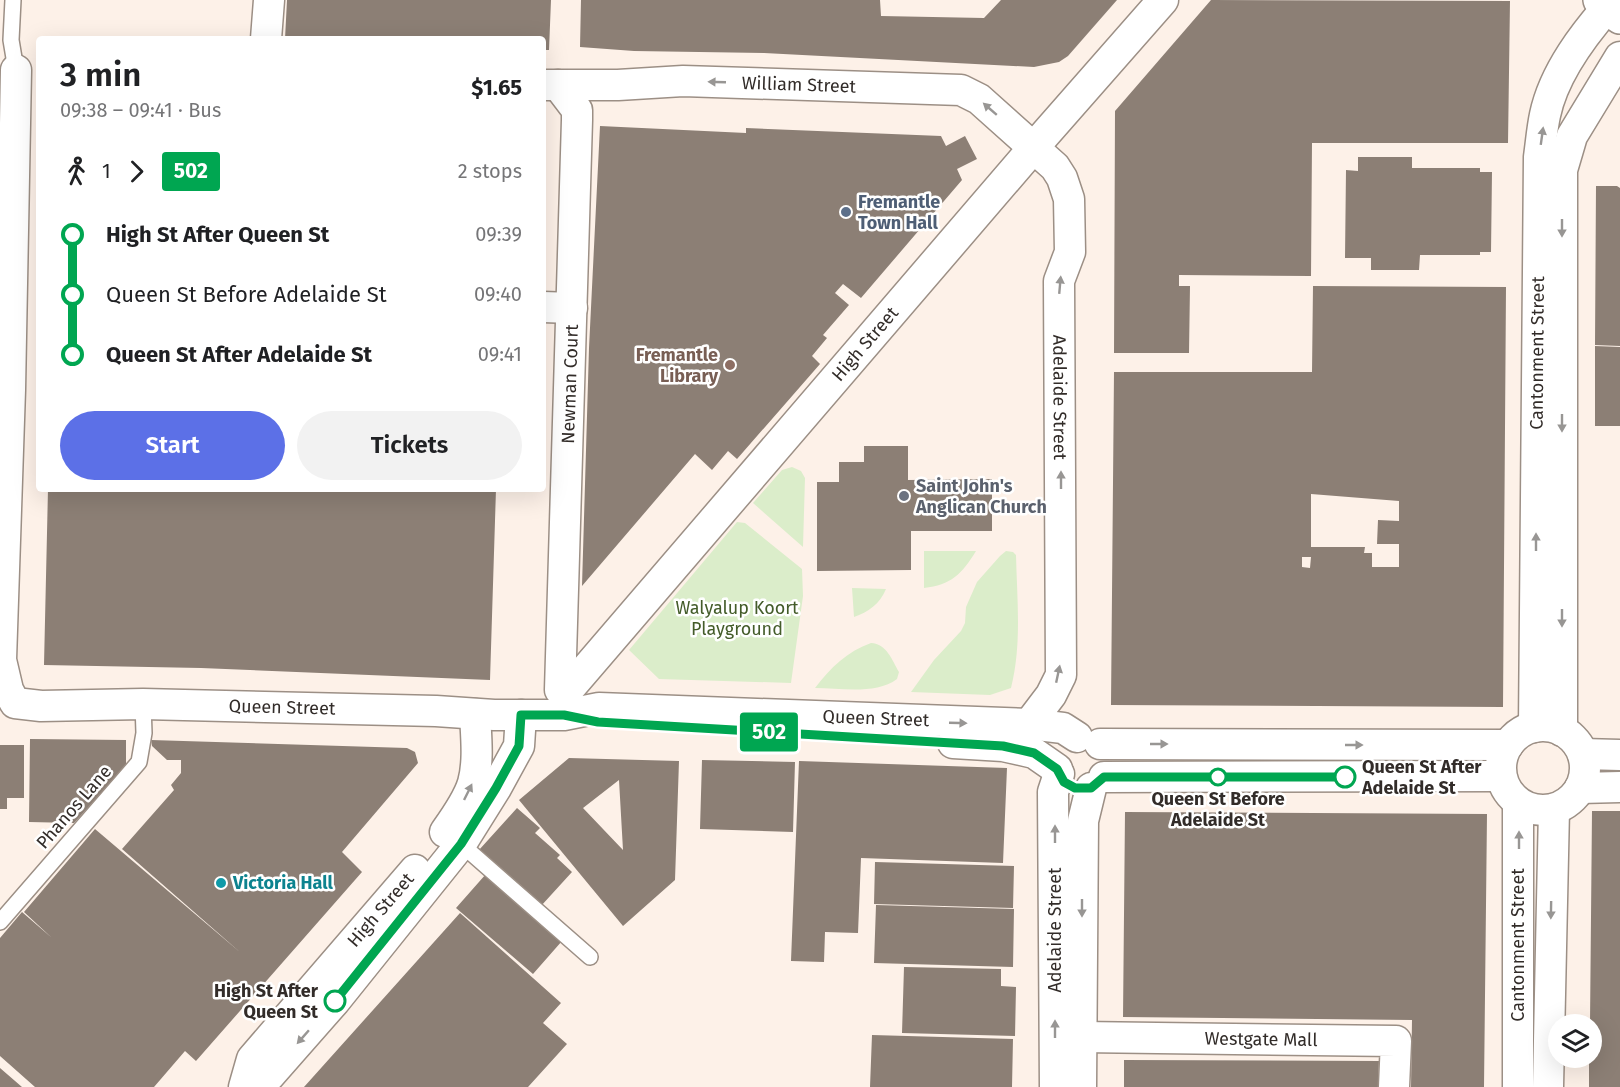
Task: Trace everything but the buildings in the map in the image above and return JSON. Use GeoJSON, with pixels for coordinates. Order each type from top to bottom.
{"type":"FeatureCollection","features":[{"type":"Feature","properties":{"kind":"street","name":"High Street"},"geometry":{"type":"LineString","coordinates":[[564,698],[1163,0]]}},
{"type":"Feature","properties":{"kind":"street"},"geometry":{"type":"LineString","coordinates":[[260,36],[268,4]]}},
{"type":"Feature","properties":{"kind":"street"},"geometry":{"type":"LineString","coordinates":[[266,36],[268,4]]}},
{"type":"Feature","properties":{"kind":"street","name":"Cantonment Street"},"geometry":{"type":"LineString","coordinates":[[1548,729],[1539,157],[1545,114],[1557,83],[1568,60],[1611,6]]}},
{"type":"Feature","properties":{"kind":"street","name":"Cantonment Street"},"geometry":{"type":"LineString","coordinates":[[1548,729],[1562,170],[1572,136],[1620,57]]}},
{"type":"Feature","properties":{"kind":"street"},"geometry":{"type":"LineString","coordinates":[[4,690],[1,660],[10,378],[26,70]]}},
{"type":"Feature","properties":{"kind":"street","name":"William Street"},"geometry":{"type":"LineString","coordinates":[[551,85],[618,85],[682,81],[961,90],[979,99],[1034,148]]}},
{"type":"Feature","properties":{"kind":"street","name":"Newman Court"},"geometry":{"type":"LineString","coordinates":[[551,85],[577,110],[557,307],[564,698]]}},
{"type":"Feature","properties":{"kind":"street","name":"Adelaide Street"},"geometry":{"type":"LineString","coordinates":[[1029,724],[1051,695],[1060,675],[1059,281],[1069,258],[1070,230],[1069,199],[1062,178],[1055,167],[1034,148]]}},
{"type":"Feature","properties":{"kind":"street","name":"Queen Street"},"geometry":{"type":"LineString","coordinates":[[4,690],[15,703],[40,706],[143,704],[521,715],[564,698],[599,708],[1029,724],[1063,728],[1089,740],[1508,745]]}},
{"type":"Feature","properties":{"kind":"street","name":"Queen Street"},"geometry":{"type":"LineString","coordinates":[[564,698],[598,722],[1003,746],[1034,753],[1058,772]]}},
{"type":"Feature","properties":{"kind":"street","name":"High Street"},"geometry":{"type":"LineString","coordinates":[[244,1087],[252,1059],[428,856],[455,819],[472,784],[477,747],[475,714]]}},
{"type":"Feature","properties":{"kind":"street","name":"High Street"},"geometry":{"type":"LineString","coordinates":[[249,1087],[270,1076],[335,1001],[461,844],[519,746],[521,715]]}},
{"type":"Feature","properties":{"kind":"street"},"geometry":{"type":"LineString","coordinates":[[1548,729],[1578,745],[1583,754],[1585,771],[1581,788],[1570,801],[1554,809],[1534,810],[1518,803],[1507,791],[1501,776],[1501,761],[1508,745],[1519,734],[1548,729]]}},
{"type":"Feature","properties":{"kind":"street"},"geometry":{"type":"LineString","coordinates":[[1098,782],[1108,762],[1106,751],[1089,740],[1065,744],[1060,749],[1056,762],[1058,772],[1064,782],[1075,788],[1098,782],[1501,776]]}},
{"type":"Feature","properties":{"kind":"street"},"geometry":{"type":"LineString","coordinates":[[1583,754],[1620,755]]}},
{"type":"Feature","properties":{"kind":"street","name":"Adelaide Street"},"geometry":{"type":"LineString","coordinates":[[1054,1087],[1055,821],[1053,792],[1058,772]]}},
{"type":"Feature","properties":{"kind":"street","name":"Adelaide Street"},"geometry":{"type":"LineString","coordinates":[[1081,1087],[1083,821],[1098,782]]}},
{"type":"Feature","properties":{"kind":"street"},"geometry":{"type":"LineString","coordinates":[[1581,788],[1620,787]]}},
{"type":"Feature","properties":{"kind":"street","name":"Cantonment Street"},"geometry":{"type":"LineString","coordinates":[[1518,803],[1518,1087]]}},
{"type":"Feature","properties":{"kind":"street","name":"Cantonment Street"},"geometry":{"type":"LineString","coordinates":[[1548,1087],[1554,809]]}},
{"type":"Feature","properties":{"kind":"street","name":"Westgate Mall"},"geometry":{"type":"LineString","coordinates":[[1081,1037],[1396,1041],[1394,1087]]}},
{"type":"Feature","properties":{"kind":"lane"},"geometry":{"type":"LineString","coordinates":[[13,0],[12,40],[26,70]]}},
{"type":"Feature","properties":{"kind":"lane","name":"Phanos Lane"},"geometry":{"type":"LineString","coordinates":[[0,922],[139,762],[144,733],[143,704]]}},
{"type":"Feature","properties":{"kind":"lane"},"geometry":{"type":"LineString","coordinates":[[461,844],[590,957]]}},
{"type":"Feature","properties":{"kind":"green space"},"geometry":{"type":"Polygon","coordinates":[[[792,467],[801,471],[805,478],[803,547],[753,503],[782,470],[792,467]]]}},
{"type":"Feature","properties":{"kind":"green space","name":"Walyalup Koort Playground"},"geometry":{"type":"Polygon","coordinates":[[[737,522],[745,523],[802,569],[803,596],[791,683],[659,679],[629,650],[737,522]]]}},
{"type":"Feature","properties":{"kind":"green space"},"geometry":{"type":"Polygon","coordinates":[[[924,551],[976,551],[955,577],[942,584],[924,588],[924,551]]]}},
{"type":"Feature","properties":{"kind":"green space"},"geometry":{"type":"Polygon","coordinates":[[[1006,551],[1016,555],[1018,605],[1017,655],[1011,688],[990,695],[911,692],[934,660],[961,631],[965,623],[966,607],[977,582],[1006,551]]]}},
{"type":"Feature","properties":{"kind":"green space"},"geometry":{"type":"Polygon","coordinates":[[[852,588],[886,589],[873,607],[854,617],[852,588]]]}},
{"type":"Feature","properties":{"kind":"green space"},"geometry":{"type":"Polygon","coordinates":[[[871,643],[881,646],[888,653],[899,672],[897,679],[868,689],[815,688],[840,661],[871,643]]]}},
{"type":"Feature","properties":{"kind":"bus line","name":"502"},"geometry":{"type":"LineString","coordinates":[[335,1001],[461,844],[519,746],[521,715],[564,715],[598,722],[1003,746],[1034,753],[1057,769],[1064,782],[1080,789],[1091,788],[1104,777],[1345,777]]}},
{"type":"Feature","properties":{"kind":"place","name":"Fremantle Town Hall"},"geometry":{"type":"Point","coordinates":[846,212]}},
{"type":"Feature","properties":{"kind":"place","name":"Fremantle Library"},"geometry":{"type":"Point","coordinates":[730,365]}},
{"type":"Feature","properties":{"kind":"place","name":"Saint John's Anglican Church"},"geometry":{"type":"Point","coordinates":[904,496]}},
{"type":"Feature","properties":{"kind":"place","name":"Queen St Before Adelaide St"},"geometry":{"type":"Point","coordinates":[1218,777]}},
{"type":"Feature","properties":{"kind":"place","name":"Queen St After Adelaide St"},"geometry":{"type":"Point","coordinates":[1345,777]}},
{"type":"Feature","properties":{"kind":"place","name":"Victoria Hall"},"geometry":{"type":"Point","coordinates":[221,883]}},
{"type":"Feature","properties":{"kind":"place","name":"High St After Queen St"},"geometry":{"type":"Point","coordinates":[335,1001]}}]}
